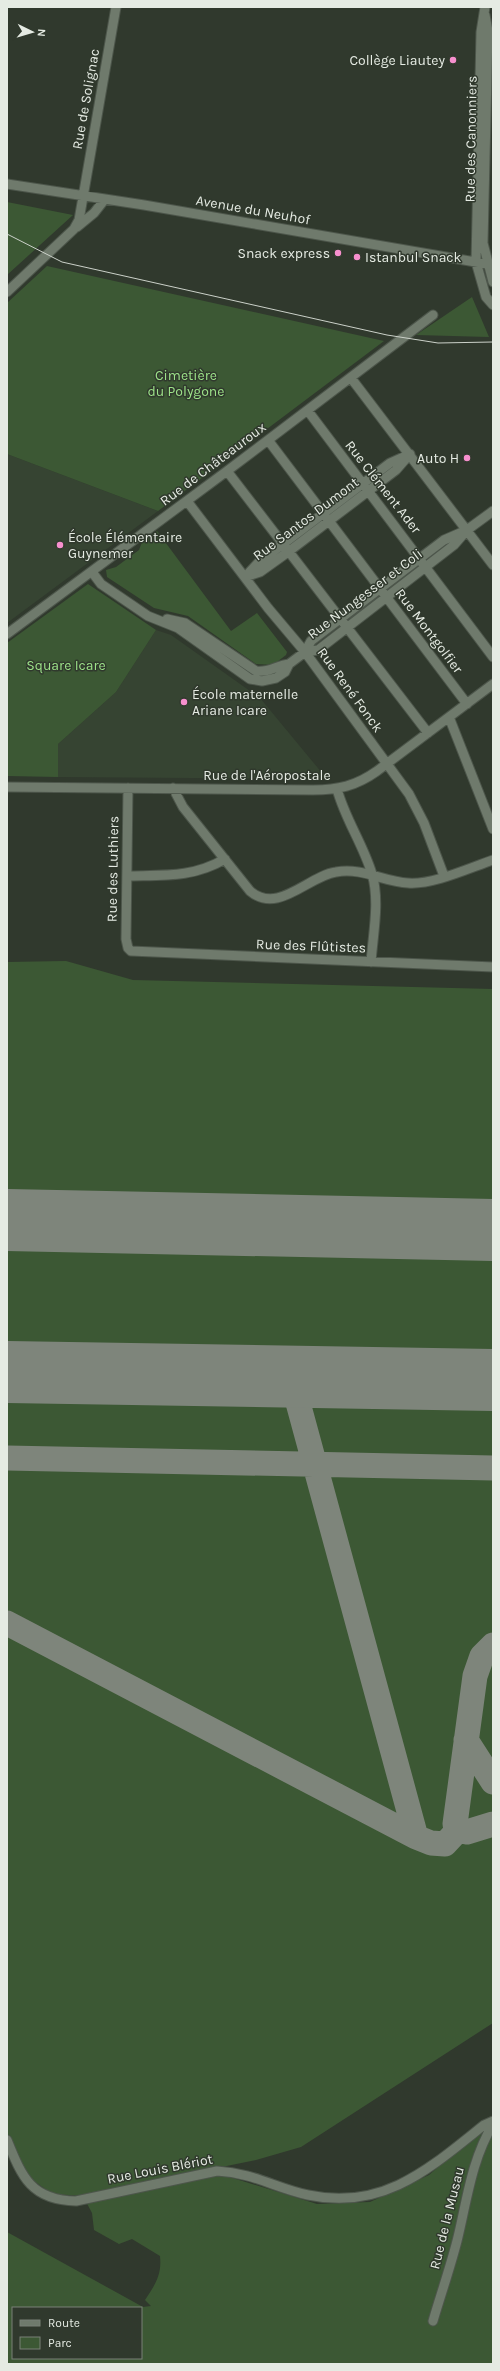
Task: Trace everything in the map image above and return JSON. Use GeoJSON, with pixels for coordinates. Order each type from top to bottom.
{"type":"FeatureCollection","features":[{"type":"Feature","properties":{"kind":"street","name":"Rue de Solignac"},"geometry":{"type":"LineString","coordinates":[[74,230],[79,220],[84,196],[116,7]]}},
{"type":"Feature","properties":{"kind":"street","name":"Rue des Canonniers"},"geometry":{"type":"LineString","coordinates":[[485,11],[481,32],[476,262],[484,292],[493,305]]}},
{"type":"Feature","properties":{"kind":"street","name":"Rue des Canonniers"},"geometry":{"type":"LineString","coordinates":[[485,11],[488,31],[483,243],[490,264],[493,282]]}},
{"type":"Feature","properties":{"kind":"street","name":"Avenue du Neuhof"},"geometry":{"type":"LineString","coordinates":[[7,184],[105,199],[490,264]]}},
{"type":"Feature","properties":{"kind":"street"},"geometry":{"type":"LineString","coordinates":[[7,292],[94,213],[105,199]]}},
{"type":"Feature","properties":{"kind":"street","name":"Rue de Châteauroux"},"geometry":{"type":"LineString","coordinates":[[7,634],[227,472],[433,315]]}},
{"type":"Feature","properties":{"kind":"street"},"geometry":{"type":"LineString","coordinates":[[351,378],[493,565]]}},
{"type":"Feature","properties":{"kind":"street","name":"Rue Clément Ader"},"geometry":{"type":"LineString","coordinates":[[308,411],[493,657]]}},
{"type":"Feature","properties":{"kind":"street","name":"Rue Montgolfier"},"geometry":{"type":"LineString","coordinates":[[268,440],[467,704]]}},
{"type":"Feature","properties":{"kind":"street","name":"Rue Santos Dumont"},"geometry":{"type":"LineString","coordinates":[[245,577],[258,563],[282,544],[326,517],[366,488],[390,464],[410,454]]}},
{"type":"Feature","properties":{"kind":"street"},"geometry":{"type":"LineString","coordinates":[[227,472],[428,733]]}},
{"type":"Feature","properties":{"kind":"street","name":"Rue René Fonck"},"geometry":{"type":"LineString","coordinates":[[187,501],[305,652],[414,801],[444,876]]}},
{"type":"Feature","properties":{"kind":"street","name":"Rue Nungesser et Coli"},"geometry":{"type":"LineString","coordinates":[[92,572],[101,584],[148,616],[185,623],[256,671],[268,671],[280,665],[289,664],[305,652],[318,650],[342,623],[423,562],[454,545],[467,530],[493,511]]}},
{"type":"Feature","properties":{"kind":"street","name":"Rue Santos Dumont"},"geometry":{"type":"LineString","coordinates":[[245,577],[260,572],[288,552],[326,517]]}},
{"type":"Feature","properties":{"kind":"street","name":"Rue de l'Aéropostale"},"geometry":{"type":"LineString","coordinates":[[7,787],[337,789],[359,783],[387,764],[493,684]]}},
{"type":"Feature","properties":{"kind":"street"},"geometry":{"type":"LineString","coordinates":[[449,717],[493,829]]}},
{"type":"Feature","properties":{"kind":"street","name":"Rue des Luthiers"},"geometry":{"type":"LineString","coordinates":[[128,788],[126,939],[129,950]]}},
{"type":"Feature","properties":{"kind":"street"},"geometry":{"type":"LineString","coordinates":[[173,788],[183,807],[250,891],[258,897],[269,899],[284,896],[331,873],[348,871],[372,874],[410,883],[444,876],[493,860]]}},
{"type":"Feature","properties":{"kind":"street"},"geometry":{"type":"LineString","coordinates":[[337,789],[342,806],[372,874],[375,887],[375,914],[371,962]]}},
{"type":"Feature","properties":{"kind":"street"},"geometry":{"type":"LineString","coordinates":[[127,876],[192,873],[204,870],[225,859]]}},
{"type":"Feature","properties":{"kind":"street","name":"Rue des Flûtistes"},"geometry":{"type":"LineString","coordinates":[[129,950],[141,953],[493,967]]}},
{"type":"Feature","properties":{"kind":"street","name":"Rue Louis Blériot"},"geometry":{"type":"LineString","coordinates":[[7,2140],[24,2178],[44,2194],[59,2200],[76,2201],[218,2171],[239,2172],[307,2195],[336,2199],[366,2198],[397,2187],[430,2168],[484,2125],[493,2121]]}},
{"type":"Feature","properties":{"kind":"street","name":"Rue de la Musau"},"geometry":{"type":"LineString","coordinates":[[433,2321],[457,2240],[472,2172],[484,2138],[493,2124]]}},
{"type":"Feature","properties":{"kind":"shaded area","name":"École Élémentaire Guynemer"},"geometry":{"type":"Polygon","coordinates":[[[7,454],[158,511],[7,623],[7,454]]]}},
{"type":"Feature","properties":{"kind":"shaded area","name":"École maternelle Ariane Icare"},"geometry":{"type":"Polygon","coordinates":[[[156,630],[171,635],[260,698],[327,779],[58,777],[58,744],[116,692],[156,630]]]}},
{"type":"Feature","properties":{"kind":"green space"},"geometry":{"type":"Polygon","coordinates":[[[7,202],[73,215],[7,275],[7,202]]]}},
{"type":"Feature","properties":{"kind":"green space","name":"Cimetière du Polygone"},"geometry":{"type":"Polygon","coordinates":[[[47,266],[384,341],[158,511],[7,454],[7,303],[47,266]]]}},
{"type":"Feature","properties":{"kind":"green space"},"geometry":{"type":"Polygon","coordinates":[[[472,297],[489,337],[416,335],[472,297]]]}},
{"type":"Feature","properties":{"kind":"green space"},"geometry":{"type":"Polygon","coordinates":[[[157,531],[231,631],[257,613],[287,652],[286,655],[273,665],[256,664],[188,616],[154,608],[107,577],[106,570],[116,567],[139,550],[142,542],[157,531]]]}},
{"type":"Feature","properties":{"kind":"green space","name":"Square Icare"},"geometry":{"type":"Polygon","coordinates":[[[88,584],[156,630],[116,692],[58,744],[58,777],[7,776],[7,643],[88,584]]]}},
{"type":"Feature","properties":{"kind":"green space"},"geometry":{"type":"Polygon","coordinates":[[[66,961],[133,980],[493,989],[493,2023],[301,2147],[256,2160],[207,2170],[317,2204],[370,2202],[429,2175],[493,2119],[493,2364],[7,2364],[7,2232],[143,2307],[151,2306],[145,2300],[157,2280],[160,2269],[160,2256],[132,2239],[119,2244],[94,2230],[92,2213],[83,2196],[52,2194],[30,2178],[7,2148],[7,962],[66,961]]]}},
{"type":"Feature","properties":{"kind":"taxiway"},"geometry":{"type":"LineString","coordinates":[[291,1377],[416,1837]]}},
{"type":"Feature","properties":{"kind":"taxiway"},"geometry":{"type":"LineString","coordinates":[[7,1458],[493,1468]]}},
{"type":"Feature","properties":{"kind":"taxiway"},"geometry":{"type":"LineString","coordinates":[[7,1623],[416,1837],[431,1843],[445,1844],[458,1830]]}},
{"type":"Feature","properties":{"kind":"taxiway"},"geometry":{"type":"LineString","coordinates":[[493,1645],[482,1656],[475,1676],[455,1824],[458,1830],[467,1832],[493,1824]]}},
{"type":"Feature","properties":{"kind":"taxiway"},"geometry":{"type":"LineString","coordinates":[[466,1740],[493,1782]]}},
{"type":"Feature","properties":{"kind":"runway"},"geometry":{"type":"LineString","coordinates":[[7,1220],[493,1230]]}},
{"type":"Feature","properties":{"kind":"runway"},"geometry":{"type":"LineString","coordinates":[[7,1372],[493,1380]]}},
{"type":"Feature","properties":{"kind":"tram line"},"geometry":{"type":"LineString","coordinates":[[7,234],[62,262],[387,335],[438,343],[493,342]]}},
{"type":"Feature","properties":{"kind":"place","name":"Collège Liautey"},"geometry":{"type":"Point","coordinates":[453,60]}},
{"type":"Feature","properties":{"kind":"place","name":"Snack express"},"geometry":{"type":"Point","coordinates":[338,253]}},
{"type":"Feature","properties":{"kind":"place","name":"Istanbul Snack"},"geometry":{"type":"Point","coordinates":[357,257]}},
{"type":"Feature","properties":{"kind":"place","name":"Auto H"},"geometry":{"type":"Point","coordinates":[467,458]}},
{"type":"Feature","properties":{"kind":"place","name":"École Élémentaire Guynemer"},"geometry":{"type":"Point","coordinates":[60,545]}},
{"type":"Feature","properties":{"kind":"place","name":"École maternelle Ariane Icare"},"geometry":{"type":"Point","coordinates":[184,702]}}]}
